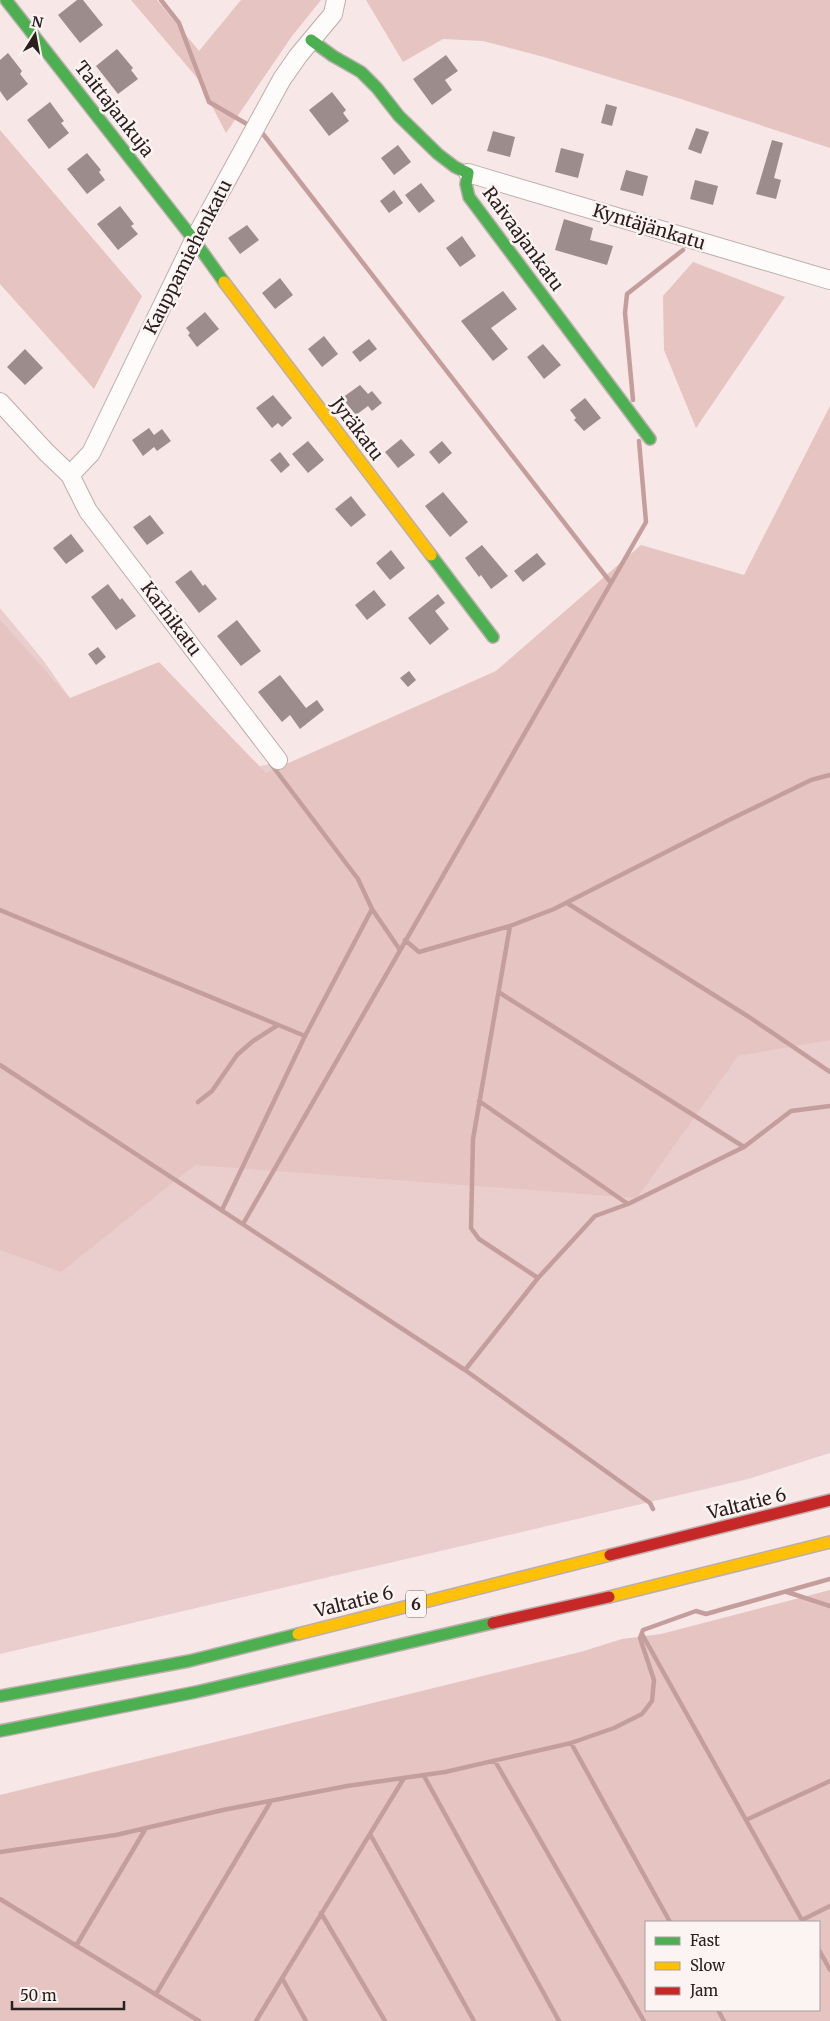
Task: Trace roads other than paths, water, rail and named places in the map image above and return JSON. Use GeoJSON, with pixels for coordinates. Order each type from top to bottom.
{"type":"FeatureCollection","features":[{"type":"Feature","properties":{"kind":"main road","name":"Taittajankuja"},"geometry":{"type":"LineString","coordinates":[[6,0],[194,240]]}},
{"type":"Feature","properties":{"kind":"main road","name":"Raivaajankatu"},"geometry":{"type":"LineString","coordinates":[[311,40],[333,56],[361,72],[377,88],[399,116],[438,154],[468,173],[466,184],[469,197],[650,439]]}},
{"type":"Feature","properties":{"kind":"main road","name":"Jyräkatu"},"geometry":{"type":"LineString","coordinates":[[194,240],[253,321],[493,637]]}},
{"type":"Feature","properties":{"kind":"main road","name":"Valtatie 6"},"geometry":{"type":"LineString","coordinates":[[0,1696],[189,1661],[830,1500]]}},
{"type":"Feature","properties":{"kind":"main road","name":"6"},"geometry":{"type":"LineString","coordinates":[[0,1732],[196,1692],[655,1586],[830,1542]]}},
{"type":"Feature","properties":{"kind":"street","name":"Kauppamiehenkatu"},"geometry":{"type":"LineString","coordinates":[[70,475],[91,453],[194,240],[282,78],[333,14],[336,0]]}},
{"type":"Feature","properties":{"kind":"street","name":"Kyntäjänkatu"},"geometry":{"type":"LineString","coordinates":[[468,173],[830,280]]}},
{"type":"Feature","properties":{"kind":"street","name":"Karhikatu"},"geometry":{"type":"LineString","coordinates":[[0,402],[70,475],[88,511],[278,760]]}},
{"type":"Feature","properties":{"kind":"waterway"},"geometry":{"type":"LineString","coordinates":[[161,0],[179,23],[209,102],[252,127]]}},
{"type":"Feature","properties":{"kind":"waterway"},"geometry":{"type":"LineString","coordinates":[[258,131],[263,134],[611,583]]}},
{"type":"Feature","properties":{"kind":"waterway"},"geometry":{"type":"LineString","coordinates":[[633,400],[625,313],[627,294],[683,250]]}},
{"type":"Feature","properties":{"kind":"waterway"},"geometry":{"type":"LineString","coordinates":[[243,1224],[646,522],[639,441]]}},
{"type":"Feature","properties":{"kind":"waterway"},"geometry":{"type":"LineString","coordinates":[[271,764],[358,879],[372,909],[400,950]]}},
{"type":"Feature","properties":{"kind":"waterway"},"geometry":{"type":"LineString","coordinates":[[405,940],[419,952],[510,926],[554,909],[811,780],[830,775]]}},
{"type":"Feature","properties":{"kind":"waterway"},"geometry":{"type":"LineString","coordinates":[[567,903],[749,1017],[830,1072]]}},
{"type":"Feature","properties":{"kind":"waterway"},"geometry":{"type":"LineString","coordinates":[[222,1210],[305,1036],[372,909]]}},
{"type":"Feature","properties":{"kind":"waterway"},"geometry":{"type":"LineString","coordinates":[[0,910],[305,1036]]}},
{"type":"Feature","properties":{"kind":"waterway"},"geometry":{"type":"LineString","coordinates":[[510,926],[473,1139],[471,1228],[479,1239],[538,1278]]}},
{"type":"Feature","properties":{"kind":"waterway"},"geometry":{"type":"LineString","coordinates":[[500,993],[744,1147]]}},
{"type":"Feature","properties":{"kind":"waterway"},"geometry":{"type":"LineString","coordinates":[[198,1102],[212,1091],[237,1055],[253,1041],[278,1025]]}},
{"type":"Feature","properties":{"kind":"waterway"},"geometry":{"type":"LineString","coordinates":[[0,1065],[465,1370],[650,1503],[653,1509]]}},
{"type":"Feature","properties":{"kind":"waterway"},"geometry":{"type":"LineString","coordinates":[[479,1101],[628,1204]]}},
{"type":"Feature","properties":{"kind":"waterway"},"geometry":{"type":"LineString","coordinates":[[465,1370],[538,1278],[595,1216],[628,1204],[744,1147],[791,1111],[830,1106]]}},
{"type":"Feature","properties":{"kind":"waterway"},"geometry":{"type":"LineString","coordinates":[[0,1852],[116,1835],[223,1810],[347,1786],[445,1772],[571,1743],[614,1728],[642,1714],[652,1701],[654,1680],[640,1638],[643,1630],[696,1611],[706,1614],[830,1579]]}},
{"type":"Feature","properties":{"kind":"waterway"},"geometry":{"type":"LineString","coordinates":[[787,1592],[830,1606]]}},
{"type":"Feature","properties":{"kind":"waterway"},"geometry":{"type":"LineString","coordinates":[[642,1634],[802,1921]]}},
{"type":"Feature","properties":{"kind":"waterway"},"geometry":{"type":"LineString","coordinates":[[571,1743],[669,1921]]}},
{"type":"Feature","properties":{"kind":"waterway"},"geometry":{"type":"LineString","coordinates":[[495,1761],[644,2021]]}},
{"type":"Feature","properties":{"kind":"waterway"},"geometry":{"type":"LineString","coordinates":[[424,1776],[559,2021]]}},
{"type":"Feature","properties":{"kind":"waterway"},"geometry":{"type":"LineString","coordinates":[[256,2021],[404,1778]]}},
{"type":"Feature","properties":{"kind":"waterway"},"geometry":{"type":"LineString","coordinates":[[746,1820],[830,1781]]}},
{"type":"Feature","properties":{"kind":"waterway"},"geometry":{"type":"LineString","coordinates":[[156,1994],[271,1801]]}},
{"type":"Feature","properties":{"kind":"waterway"},"geometry":{"type":"LineString","coordinates":[[76,1946],[146,1828]]}},
{"type":"Feature","properties":{"kind":"waterway"},"geometry":{"type":"LineString","coordinates":[[370,1834],[474,2021]]}},
{"type":"Feature","properties":{"kind":"waterway"},"geometry":{"type":"LineString","coordinates":[[0,1899],[199,2021]]}},
{"type":"Feature","properties":{"kind":"waterway"},"geometry":{"type":"LineString","coordinates":[[802,1920],[830,1906]]}},
{"type":"Feature","properties":{"kind":"waterway"},"geometry":{"type":"LineString","coordinates":[[321,1913],[385,2021]]}},
{"type":"Feature","properties":{"kind":"waterway"},"geometry":{"type":"LineString","coordinates":[[820,1952],[830,1970]]}},
{"type":"Feature","properties":{"kind":"waterway"},"geometry":{"type":"LineString","coordinates":[[282,1978],[306,2021]]}},
{"type":"Feature","properties":{"kind":"waterway"},"geometry":{"type":"LineString","coordinates":[[719,2011],[724,2021]]}}]}
